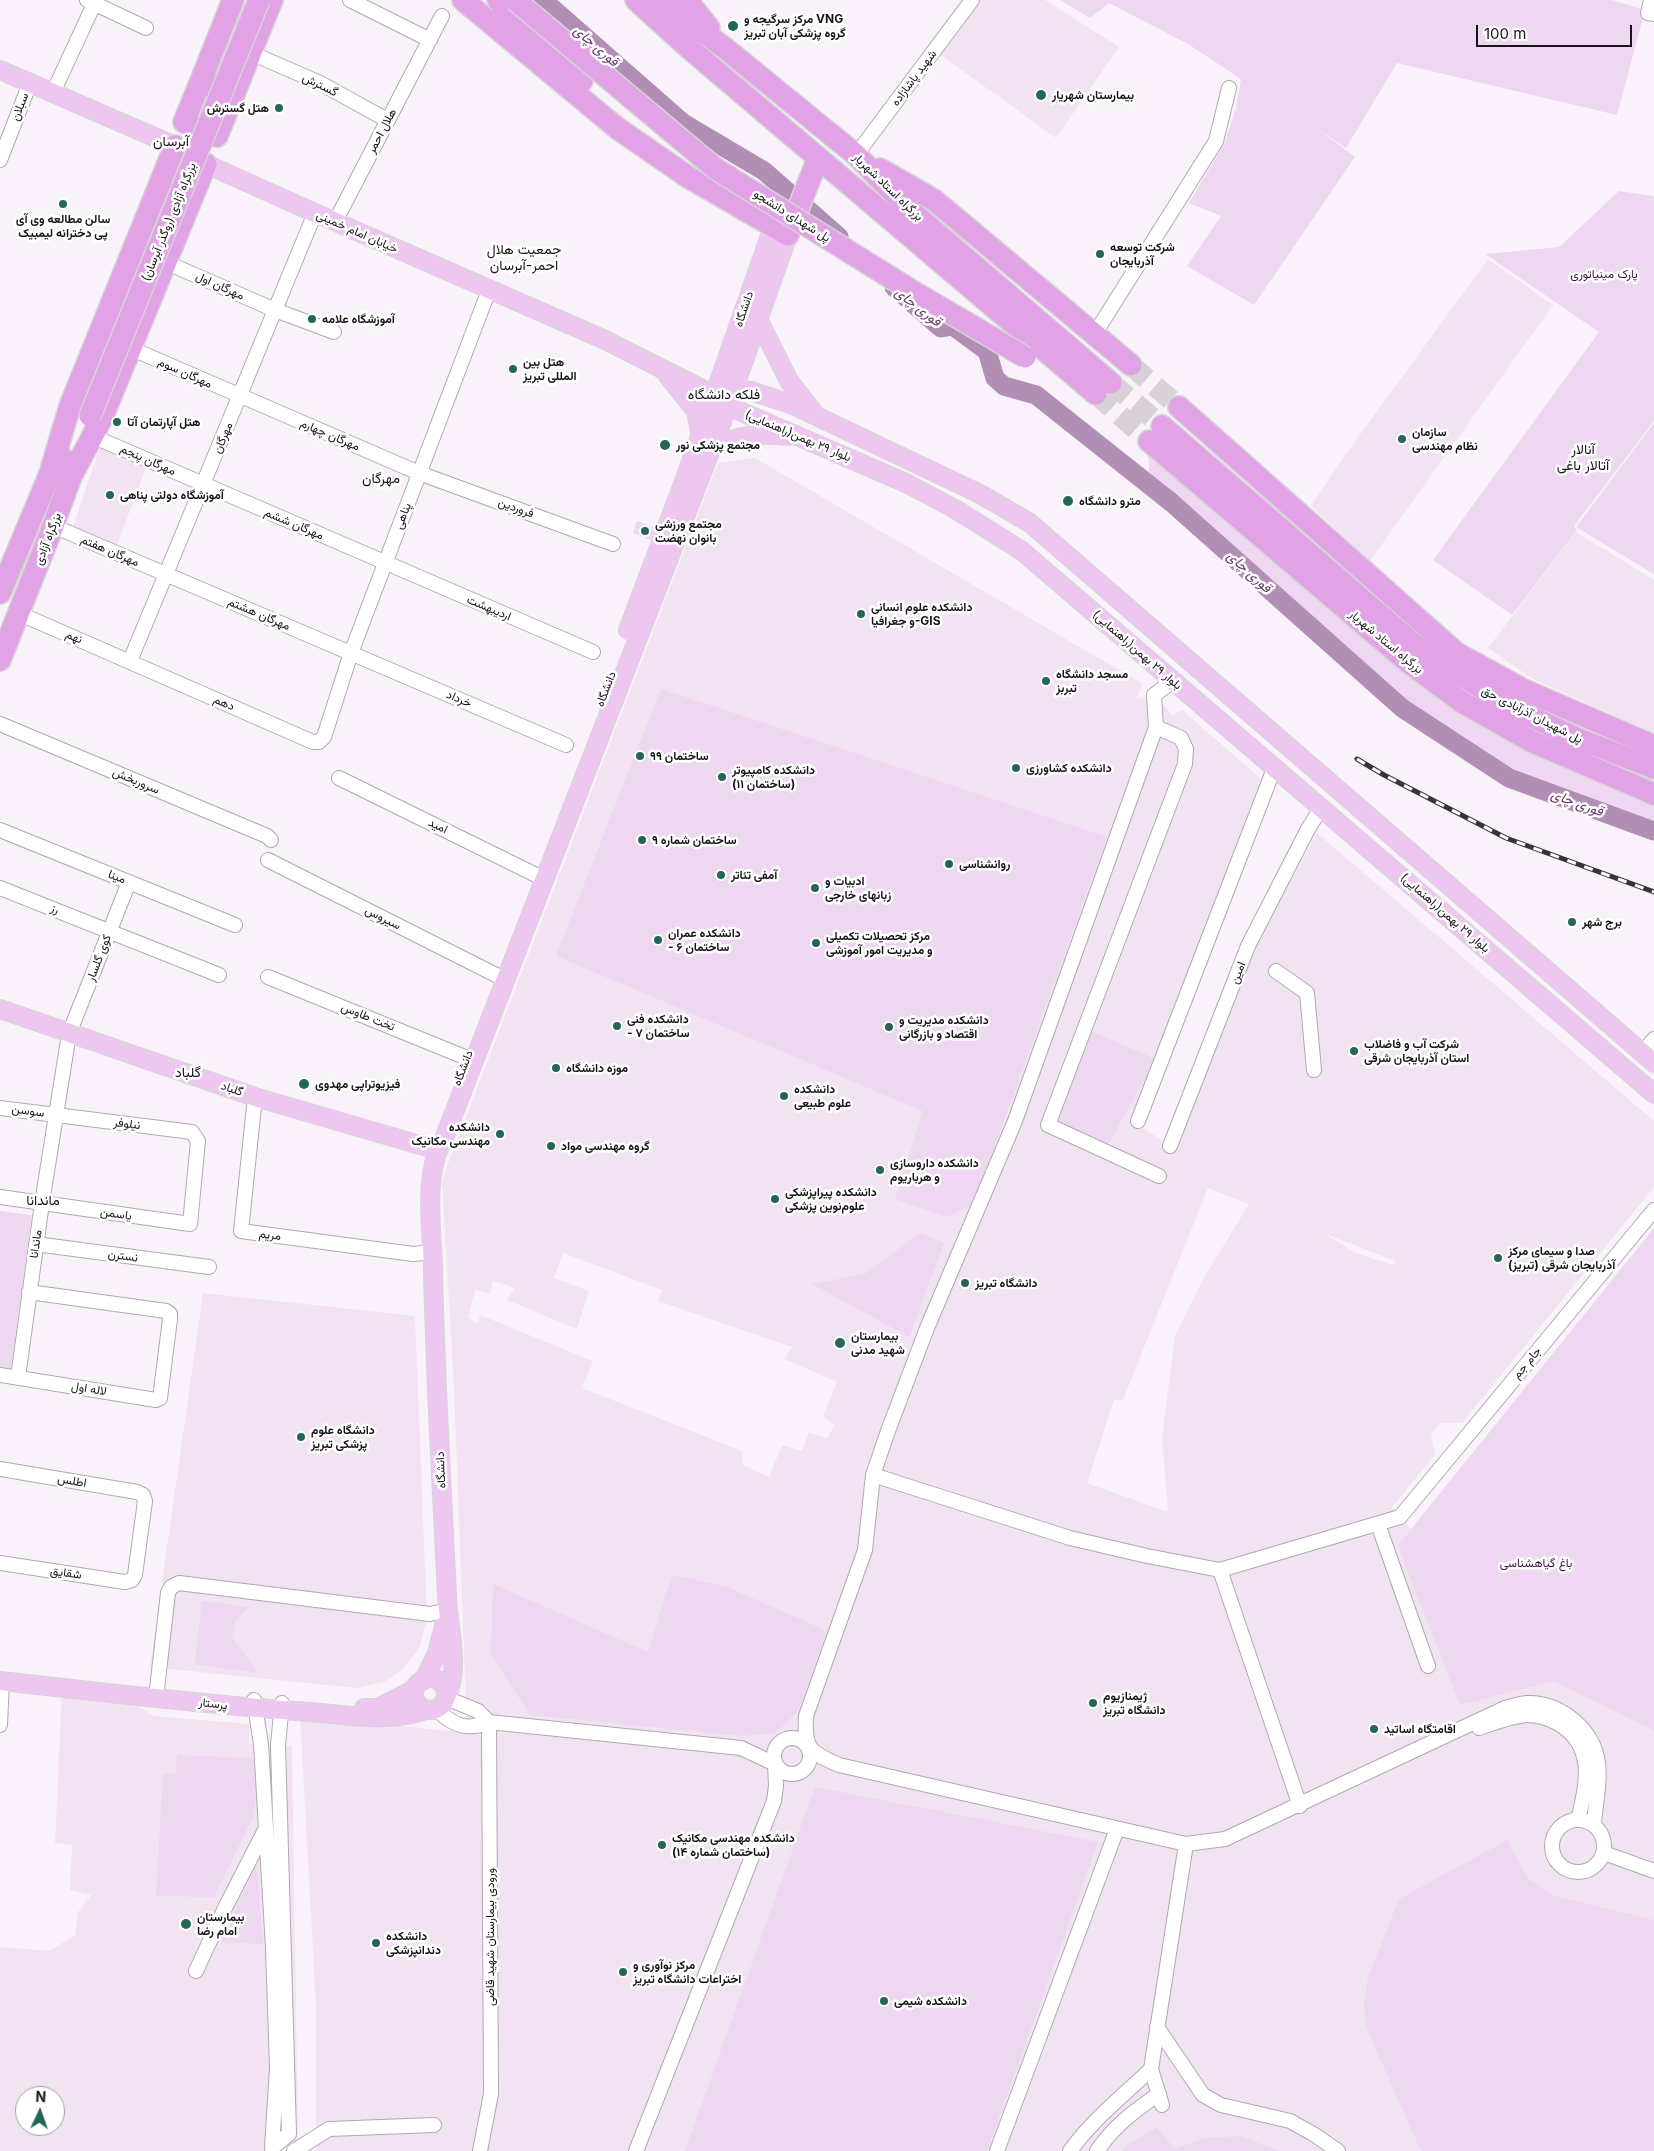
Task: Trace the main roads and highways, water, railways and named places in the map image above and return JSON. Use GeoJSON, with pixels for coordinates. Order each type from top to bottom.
{"type":"FeatureCollection","features":[{"type":"Feature","properties":{"kind":"highway"},"geometry":{"type":"LineString","coordinates":[[233,0],[184,122],[217,136],[272,0]]}},
{"type":"Feature","properties":{"kind":"highway","name":"بزرگراه آزادی (روگذر آبرسان)"},"geometry":{"type":"LineString","coordinates":[[87,421],[247,0]]}},
{"type":"Feature","properties":{"kind":"highway","name":"بزرگراه آزادی (روگذر آبرسان)"},"geometry":{"type":"LineString","coordinates":[[87,421],[259,0]]}},
{"type":"Feature","properties":{"kind":"highway"},"geometry":{"type":"LineString","coordinates":[[463,0],[617,128],[688,177],[781,231],[818,158]]}},
{"type":"Feature","properties":{"kind":"highway"},"geometry":{"type":"LineString","coordinates":[[498,0],[506,12],[688,177]]}},
{"type":"Feature","properties":{"kind":"highway","name":"پل شهدای دانشجو"},"geometry":{"type":"LineString","coordinates":[[516,0],[716,169],[909,289],[1076,386],[1104,388]]}},
{"type":"Feature","properties":{"kind":"highway"},"geometry":{"type":"LineString","coordinates":[[636,0],[818,158],[1104,388]]}},
{"type":"Feature","properties":{"kind":"highway","name":"بزرگراه استاد شهریار"},"geometry":{"type":"LineString","coordinates":[[659,0],[726,49],[856,155],[912,212],[1104,388]]}},
{"type":"Feature","properties":{"kind":"highway"},"geometry":{"type":"LineString","coordinates":[[687,0],[726,49]]}},
{"type":"Feature","properties":{"kind":"highway"},"geometry":{"type":"LineString","coordinates":[[204,73],[204,85],[214,92],[228,96],[236,89]]}},
{"type":"Feature","properties":{"kind":"highway"},"geometry":{"type":"LineString","coordinates":[[52,466],[70,406],[174,146]]}},
{"type":"Feature","properties":{"kind":"highway"},"geometry":{"type":"LineString","coordinates":[[856,155],[934,200],[1131,365]]}},
{"type":"Feature","properties":{"kind":"highway"},"geometry":{"type":"LineString","coordinates":[[87,421],[130,348],[206,164]]}},
{"type":"Feature","properties":{"kind":"highway"},"geometry":{"type":"LineString","coordinates":[[126,265],[136,260],[150,261],[162,270]]}},
{"type":"Feature","properties":{"kind":"highway"},"geometry":{"type":"LineString","coordinates":[[1180,408],[1453,650]]}},
{"type":"Feature","properties":{"kind":"highway","name":"بزرگراه آزادی"},"geometry":{"type":"LineString","coordinates":[[0,593],[52,466],[87,421]]}},
{"type":"Feature","properties":{"kind":"highway","name":"بزرگراه آزادی"},"geometry":{"type":"LineString","coordinates":[[0,660],[73,473],[87,421]]}},
{"type":"Feature","properties":{"kind":"highway","name":"بزرگراه استاد شهریار"},"geometry":{"type":"LineString","coordinates":[[1417,647],[1370,606],[1156,434],[1408,662],[1462,702],[1531,741],[1654,794]]}},
{"type":"Feature","properties":{"kind":"highway"},"geometry":{"type":"LineString","coordinates":[[1370,606],[1524,690],[1654,746]]}},
{"type":"Feature","properties":{"kind":"highway","name":"پل شهیدان آذرآبادی حق"},"geometry":{"type":"LineString","coordinates":[[1417,647],[1511,707],[1576,738],[1654,768]]}},
{"type":"Feature","properties":{"kind":"main road","name":"خیابان امام خمینی"},"geometry":{"type":"LineString","coordinates":[[0,70],[30,83],[54,88],[174,146],[206,164],[488,290],[603,339],[725,397]]}},
{"type":"Feature","properties":{"kind":"main road","name":"دانشگاه"},"geometry":{"type":"LineString","coordinates":[[439,1704],[453,1671],[448,1610],[431,1191],[437,1150],[436,1141],[536,874],[705,443],[758,317],[781,231]]}},
{"type":"Feature","properties":{"kind":"main road","name":"دانشگاه"},"geometry":{"type":"LineString","coordinates":[[725,397],[781,231]]}},
{"type":"Feature","properties":{"kind":"main road"},"geometry":{"type":"LineString","coordinates":[[758,317],[774,354],[789,381],[815,416]]}},
{"type":"Feature","properties":{"kind":"main road"},"geometry":{"type":"LineString","coordinates":[[661,368],[689,400],[696,411],[705,443],[757,434],[799,437]]}},
{"type":"Feature","properties":{"kind":"main road","name":"بلوار ٢٩ بهمن(راهنمایی)"},"geometry":{"type":"LineString","coordinates":[[725,397],[751,391],[793,405],[980,494],[1030,523],[1648,1058]]}},
{"type":"Feature","properties":{"kind":"main road","name":"بلوار ٢٩ بهمن(راهنمایی)"},"geometry":{"type":"LineString","coordinates":[[725,397],[799,437],[906,483],[1002,538],[1045,570],[1654,1094]]}},
{"type":"Feature","properties":{"kind":"main road"},"geometry":{"type":"LineString","coordinates":[[784,428],[781,421],[782,413],[793,405]]}},
{"type":"Feature","properties":{"kind":"main road","name":"دانشگاه"},"geometry":{"type":"LineString","coordinates":[[437,1150],[450,1123],[705,443]]}},
{"type":"Feature","properties":{"kind":"main road"},"geometry":{"type":"LineString","coordinates":[[1399,874],[1414,856]]}},
{"type":"Feature","properties":{"kind":"main road","name":"گلباد"},"geometry":{"type":"LineString","coordinates":[[0,1009],[255,1097],[437,1150]]}},
{"type":"Feature","properties":{"kind":"main road","name":"دانشگاه"},"geometry":{"type":"LineString","coordinates":[[420,1684],[437,1653],[448,1610]]}},
{"type":"Feature","properties":{"kind":"main road","name":"پرستار"},"geometry":{"type":"LineString","coordinates":[[1,1678],[388,1717],[414,1714],[439,1704]]}},
{"type":"Feature","properties":{"kind":"main road","name":"پرستار"},"geometry":{"type":"LineString","coordinates":[[1,1678],[157,1689],[254,1704]]}},
{"type":"Feature","properties":{"kind":"main road"},"geometry":{"type":"LineString","coordinates":[[438,1681],[445,1688],[439,1704],[415,1700],[420,1684],[438,1681]]}},
{"type":"Feature","properties":{"kind":"main road","name":"پرستار"},"geometry":{"type":"LineString","coordinates":[[282,1707],[378,1708],[420,1684]]}},
{"type":"Feature","properties":{"kind":"waterway","name":"قوری چای"},"geometry":{"type":"LineString","coordinates":[[543,0],[683,123],[764,171],[839,237]]}},
{"type":"Feature","properties":{"kind":"waterway","name":"قوری چای"},"geometry":{"type":"LineString","coordinates":[[894,287],[941,328],[953,326],[987,351],[995,378],[1004,386],[1036,395],[1172,503],[1402,708],[1509,778],[1654,831]]}},
{"type":"Feature","properties":{"kind":"tunnel"},"geometry":{"type":"LineString","coordinates":[[1131,365],[1179,407]]}},
{"type":"Feature","properties":{"kind":"tunnel"},"geometry":{"type":"LineString","coordinates":[[1111,383],[1162,426]]}},
{"type":"Feature","properties":{"kind":"tunnel"},"geometry":{"type":"LineString","coordinates":[[1096,394],[1149,441]]}},
{"type":"Feature","properties":{"kind":"railway"},"geometry":{"type":"LineString","coordinates":[[1357,759],[1506,838],[1654,892]]}},
{"type":"Feature","properties":{"kind":"place","name":"مرکز سرگیجه و VNG گروه پزشکی آبان تبریز"},"geometry":{"type":"Point","coordinates":[733,26]}},
{"type":"Feature","properties":{"kind":"place","name":"بیمارستان شهریار"},"geometry":{"type":"Point","coordinates":[1041,95]}},
{"type":"Feature","properties":{"kind":"place","name":"هتل گسترش"},"geometry":{"type":"Point","coordinates":[279,108]}},
{"type":"Feature","properties":{"kind":"place","name":"سالن مطالعه وی آی پی دخترانه لیمبیک"},"geometry":{"type":"Point","coordinates":[63,204]}},
{"type":"Feature","properties":{"kind":"place","name":"شرکت توسعه آذربایجان"},"geometry":{"type":"Point","coordinates":[1100,254]}},
{"type":"Feature","properties":{"kind":"place","name":"آموزشگاه علامه"},"geometry":{"type":"Point","coordinates":[312,319]}},
{"type":"Feature","properties":{"kind":"place","name":"هتل بین المللی تبریز"},"geometry":{"type":"Point","coordinates":[513,369]}},
{"type":"Feature","properties":{"kind":"place","name":"هتل آپارتمان آتا"},"geometry":{"type":"Point","coordinates":[117,422]}},
{"type":"Feature","properties":{"kind":"place","name":"سازمان نظام مهندسی"},"geometry":{"type":"Point","coordinates":[1402,439]}},
{"type":"Feature","properties":{"kind":"place","name":"مجتمع پزشکی نور"},"geometry":{"type":"Point","coordinates":[665,445]}},
{"type":"Feature","properties":{"kind":"place","name":"آموزشگاه دولتی پناهی"},"geometry":{"type":"Point","coordinates":[110,495]}},
{"type":"Feature","properties":{"kind":"place","name":"مترو دانشگاه"},"geometry":{"type":"Point","coordinates":[1068,501]}},
{"type":"Feature","properties":{"kind":"place","name":"مجتمع ورزشی بانوان نهضت"},"geometry":{"type":"Point","coordinates":[645,531]}},
{"type":"Feature","properties":{"kind":"place","name":"دانشکده علوم انسانی و جغرافیا-GIS"},"geometry":{"type":"Point","coordinates":[861,614]}},
{"type":"Feature","properties":{"kind":"place","name":"مسجد دانشگاه تبربز"},"geometry":{"type":"Point","coordinates":[1046,681]}},
{"type":"Feature","properties":{"kind":"place","name":"ساختمان ۹۹"},"geometry":{"type":"Point","coordinates":[640,756]}},
{"type":"Feature","properties":{"kind":"place","name":"دانشکده کشاورزی"},"geometry":{"type":"Point","coordinates":[1016,768]}},
{"type":"Feature","properties":{"kind":"place","name":"دانشکده کامپیوتر (ساختمان ۱۱)"},"geometry":{"type":"Point","coordinates":[722,777]}},
{"type":"Feature","properties":{"kind":"place","name":"ساختمان شماره ۹"},"geometry":{"type":"Point","coordinates":[642,840]}},
{"type":"Feature","properties":{"kind":"place","name":"روانشناسی"},"geometry":{"type":"Point","coordinates":[949,864]}},
{"type":"Feature","properties":{"kind":"place","name":"آمفی تئاتر"},"geometry":{"type":"Point","coordinates":[721,875]}},
{"type":"Feature","properties":{"kind":"place","name":"ادبیات و زبانهای خارجی"},"geometry":{"type":"Point","coordinates":[815,888]}},
{"type":"Feature","properties":{"kind":"place","name":"برج شهر"},"geometry":{"type":"Point","coordinates":[1572,922]}},
{"type":"Feature","properties":{"kind":"place","name":"دانشکده عمران - ساختمان ۶"},"geometry":{"type":"Point","coordinates":[658,940]}},
{"type":"Feature","properties":{"kind":"place","name":"مرکز تحصیلات تکمیلی و مدیریت امور آموزشی"},"geometry":{"type":"Point","coordinates":[816,943]}},
{"type":"Feature","properties":{"kind":"place","name":"دانشکده فنی - ساختمان ۷"},"geometry":{"type":"Point","coordinates":[617,1026]}},
{"type":"Feature","properties":{"kind":"place","name":"دانشکده مدیریت و اقتصاد و بازرگانی"},"geometry":{"type":"Point","coordinates":[889,1027]}},
{"type":"Feature","properties":{"kind":"place","name":"شرکت آب و فاضلاب استان آذربایجان شرقی"},"geometry":{"type":"Point","coordinates":[1354,1051]}},
{"type":"Feature","properties":{"kind":"place","name":"موزه دانشگاه"},"geometry":{"type":"Point","coordinates":[556,1068]}},
{"type":"Feature","properties":{"kind":"place","name":"فیزیوتراپی مهدوی"},"geometry":{"type":"Point","coordinates":[304,1084]}},
{"type":"Feature","properties":{"kind":"place","name":"دانشکده علوم طبیعی"},"geometry":{"type":"Point","coordinates":[784,1096]}},
{"type":"Feature","properties":{"kind":"place","name":"دانشکده مهندسی مکانیک"},"geometry":{"type":"Point","coordinates":[500,1134]}},
{"type":"Feature","properties":{"kind":"place","name":"گروه مهندسی مواد"},"geometry":{"type":"Point","coordinates":[551,1146]}},
{"type":"Feature","properties":{"kind":"place","name":"دانشکده داروسازی و هرباریوم"},"geometry":{"type":"Point","coordinates":[880,1170]}},
{"type":"Feature","properties":{"kind":"place","name":"دانشکده پیراپزشکی علوم‌نوین پزشکی"},"geometry":{"type":"Point","coordinates":[775,1199]}},
{"type":"Feature","properties":{"kind":"place","name":"صدا و سیمای مرکز آذربایجان شرقی (تبریز)"},"geometry":{"type":"Point","coordinates":[1498,1258]}},
{"type":"Feature","properties":{"kind":"place","name":"دانشگاه تبریز"},"geometry":{"type":"Point","coordinates":[965,1283]}},
{"type":"Feature","properties":{"kind":"place","name":"بیمارستان شهید مدنی"},"geometry":{"type":"Point","coordinates":[840,1343]}},
{"type":"Feature","properties":{"kind":"place","name":"دانشگاه علوم پزشکی تبریز"},"geometry":{"type":"Point","coordinates":[301,1437]}},
{"type":"Feature","properties":{"kind":"place","name":"ژیمنازیوم دانشگاه تبریز"},"geometry":{"type":"Point","coordinates":[1093,1703]}},
{"type":"Feature","properties":{"kind":"place","name":"اقامتگاه اساتید"},"geometry":{"type":"Point","coordinates":[1374,1729]}},
{"type":"Feature","properties":{"kind":"place","name":"دانشکده مهندسی مکانیک (ساختمان شماره ۱۴)"},"geometry":{"type":"Point","coordinates":[662,1845]}},
{"type":"Feature","properties":{"kind":"place","name":"بیمارستان امام رضا"},"geometry":{"type":"Point","coordinates":[186,1924]}},
{"type":"Feature","properties":{"kind":"place","name":"دانشکده دندانپزشکی"},"geometry":{"type":"Point","coordinates":[376,1943]}},
{"type":"Feature","properties":{"kind":"place","name":"مرکز نوآوری و اختراعات دانشگاه تبریز"},"geometry":{"type":"Point","coordinates":[623,1972]}},
{"type":"Feature","properties":{"kind":"place","name":"دانشکده شیمی"},"geometry":{"type":"Point","coordinates":[884,2001]}},
{"type":"Feature","properties":{"kind":"district","name":"آبرسان"},"geometry":{"type":"Point","coordinates":[171,142]}},
{"type":"Feature","properties":{"kind":"district","name":"جمعیت هلال احمر-آبرسان"},"geometry":{"type":"Point","coordinates":[524,258]}},
{"type":"Feature","properties":{"kind":"district","name":"فلکه دانشگاه"},"geometry":{"type":"Point","coordinates":[724,395]}},
{"type":"Feature","properties":{"kind":"district","name":"آنالار آتالار باغی"},"geometry":{"type":"Point","coordinates":[1583,458]}},
{"type":"Feature","properties":{"kind":"district","name":"مهرگان"},"geometry":{"type":"Point","coordinates":[381,479]}},
{"type":"Feature","properties":{"kind":"district","name":"گلباد"},"geometry":{"type":"Point","coordinates":[188,1073]}},
{"type":"Feature","properties":{"kind":"district","name":"ماندانا"},"geometry":{"type":"Point","coordinates":[43,1201]}},
{"type":"Feature","properties":{"kind":"park label","name":"پارک مینیاتوری"},"geometry":{"type":"Point","coordinates":[1604,274]}},
{"type":"Feature","properties":{"kind":"park label","name":"باغ گیاهشناسی"},"geometry":{"type":"Point","coordinates":[1536,1563]}}]}
